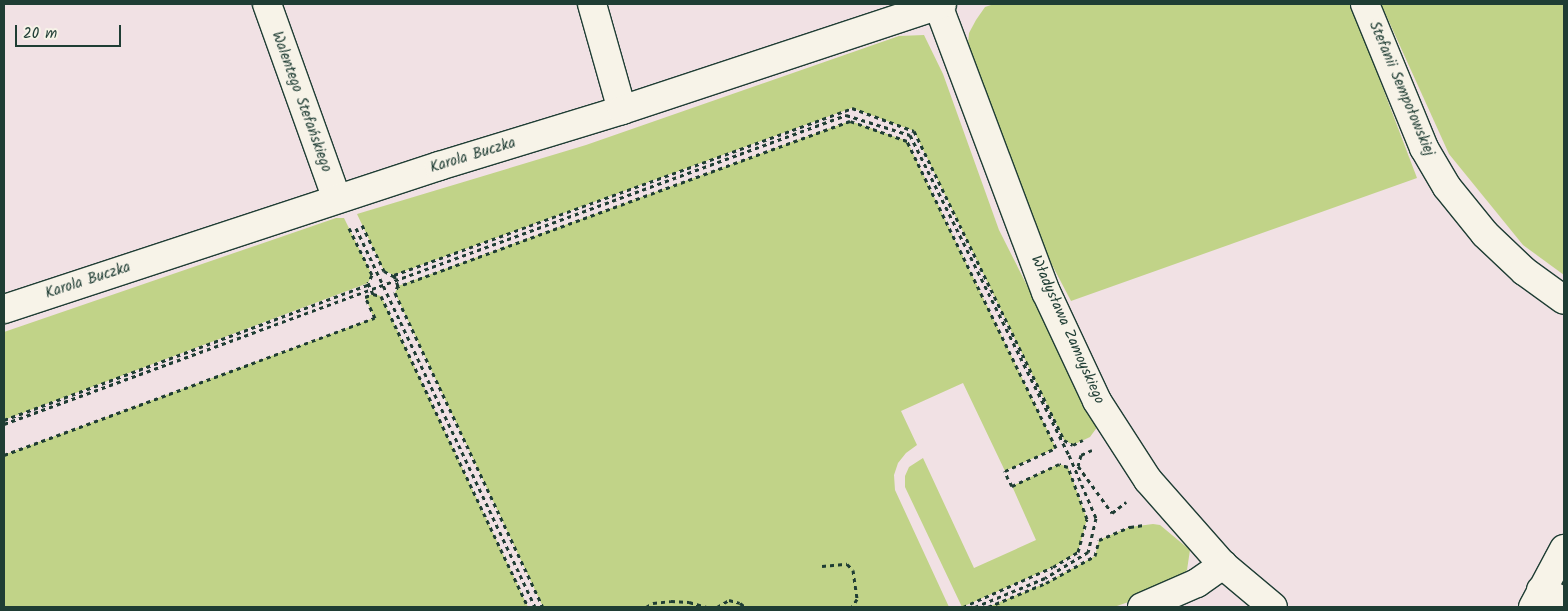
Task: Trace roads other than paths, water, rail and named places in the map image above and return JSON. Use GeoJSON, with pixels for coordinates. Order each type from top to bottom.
{"type":"FeatureCollection","features":[{"type":"Feature","properties":{"kind":"street","name":"Walentego Stefańskiego"},"geometry":{"type":"LineString","coordinates":[[267,4],[343,208]]}},
{"type":"Feature","properties":{"kind":"street"},"geometry":{"type":"LineString","coordinates":[[592,4],[622,110]]}},
{"type":"Feature","properties":{"kind":"street","name":"Stefanii Sempołowskiej"},"geometry":{"type":"LineString","coordinates":[[1365,4],[1424,148],[1447,187],[1492,240],[1524,271],[1564,300]]}},
{"type":"Feature","properties":{"kind":"street","name":"Karola Buczka"},"geometry":{"type":"LineString","coordinates":[[4,309],[343,208],[622,110],[940,5]]}},
{"type":"Feature","properties":{"kind":"street","name":"Władysława Zamoyskiego"},"geometry":{"type":"LineString","coordinates":[[940,5],[1046,292],[1097,401],[1148,480],[1222,565],[1273,607]]}},
{"type":"Feature","properties":{"kind":"street"},"geometry":{"type":"LineString","coordinates":[[1546,599],[1564,549]]}},
{"type":"Feature","properties":{"kind":"street"},"geometry":{"type":"LineString","coordinates":[[1142,607],[1197,583],[1222,565]]}}]}
